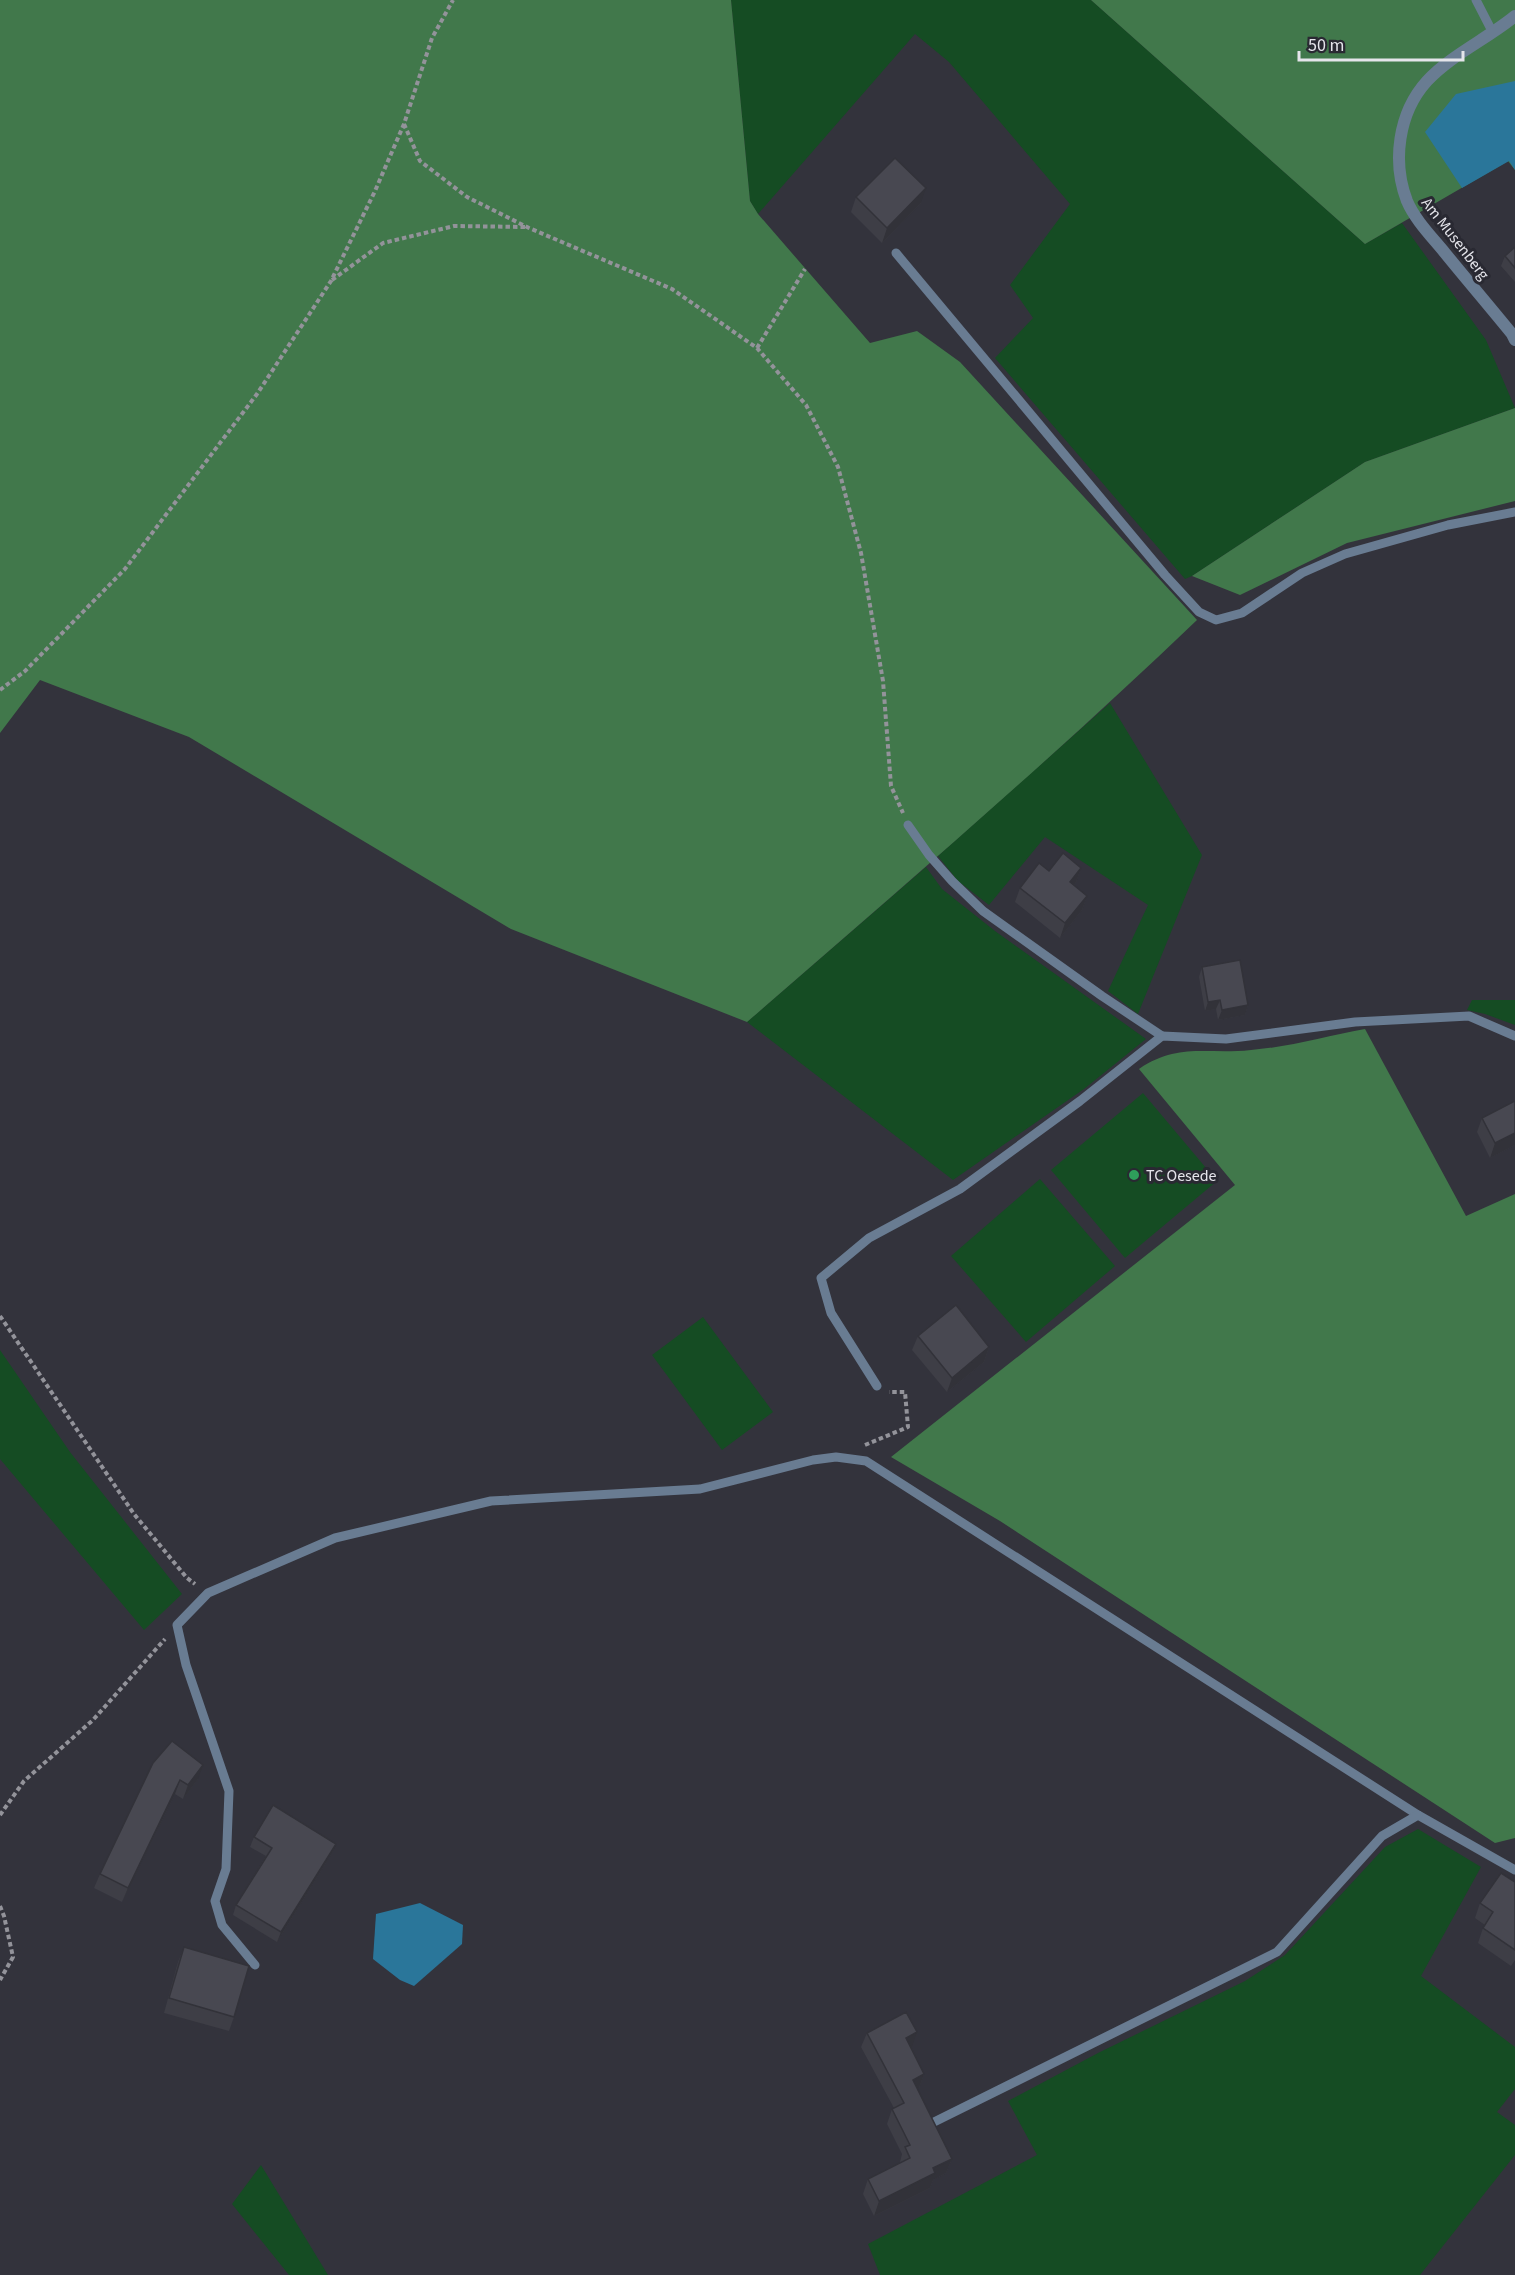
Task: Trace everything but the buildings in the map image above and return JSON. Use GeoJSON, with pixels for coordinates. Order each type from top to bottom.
{"type":"FeatureCollection","features":[{"type":"Feature","properties":{"kind":"street","name":"Am Musenberg"},"geometry":{"type":"LineString","coordinates":[[1515,16],[1458,55],[1427,81],[1410,104],[1402,128],[1399,152],[1400,178],[1408,203],[1422,225],[1515,340]]}},
{"type":"Feature","properties":{"kind":"lane"},"geometry":{"type":"LineString","coordinates":[[1476,0],[1493,33]]}},
{"type":"Feature","properties":{"kind":"lane"},"geometry":{"type":"LineString","coordinates":[[896,253],[1165,575],[1199,612],[1216,620],[1242,613],[1302,573],[1345,554],[1448,525],[1515,512]]}},
{"type":"Feature","properties":{"kind":"lane"},"geometry":{"type":"LineString","coordinates":[[908,825],[929,855],[952,881],[983,910],[1102,996],[1162,1036],[1226,1040],[1355,1022],[1469,1016],[1515,1036]]}},
{"type":"Feature","properties":{"kind":"lane"},"geometry":{"type":"LineString","coordinates":[[877,1386],[831,1314],[821,1278],[868,1238],[960,1189],[1080,1101],[1162,1036]]}},
{"type":"Feature","properties":{"kind":"lane"},"geometry":{"type":"LineString","coordinates":[[255,1965],[222,1925],[215,1901],[226,1869],[230,1791],[186,1665],[177,1625],[208,1593],[334,1538],[491,1501],[700,1489],[813,1460],[836,1457],[866,1461],[1418,1815],[1515,1869]]}},
{"type":"Feature","properties":{"kind":"lane"},"geometry":{"type":"LineString","coordinates":[[930,2124],[1277,1952],[1382,1836],[1418,1815]]}},
{"type":"Feature","properties":{"kind":"path"},"geometry":{"type":"LineString","coordinates":[[0,690],[25,671],[125,569],[257,394],[331,281],[375,191],[404,124],[432,38],[453,0]]}},
{"type":"Feature","properties":{"kind":"path"},"geometry":{"type":"LineString","coordinates":[[404,124],[420,161],[468,197],[530,228],[672,289],[757,348],[806,405],[838,467],[861,553],[881,670],[890,752],[891,786],[908,825]]}},
{"type":"Feature","properties":{"kind":"path"},"geometry":{"type":"LineString","coordinates":[[331,281],[382,243],[454,226],[530,228]]}},
{"type":"Feature","properties":{"kind":"path"},"geometry":{"type":"LineString","coordinates":[[757,348],[806,269]]}},
{"type":"Feature","properties":{"kind":"path"},"geometry":{"type":"LineString","coordinates":[[0,1316],[134,1514],[187,1578],[208,1593]]}},
{"type":"Feature","properties":{"kind":"path"},"geometry":{"type":"LineString","coordinates":[[836,1457],[908,1427],[905,1392],[881,1391],[877,1386]]}},
{"type":"Feature","properties":{"kind":"path"},"geometry":{"type":"LineString","coordinates":[[0,1815],[24,1781],[93,1720],[177,1625]]}},
{"type":"Feature","properties":{"kind":"path"},"geometry":{"type":"LineString","coordinates":[[0,1906],[13,1958],[0,1980]]}},
{"type":"Feature","properties":{"kind":"green space"},"geometry":{"type":"Polygon","coordinates":[[[0,0],[731,0],[750,201],[758,214],[870,343],[917,331],[960,362],[1197,620],[1031,773],[747,1022],[511,929],[189,737],[40,680],[0,733],[0,0]]]}},
{"type":"Feature","properties":{"kind":"green space"},"geometry":{"type":"Polygon","coordinates":[[[731,0],[1091,0],[1365,244],[1402,223],[1486,340],[1515,408],[1365,462],[1185,579],[995,358],[1033,318],[1010,285],[1070,204],[949,62],[915,34],[758,214],[750,201],[731,0]]]}},
{"type":"Feature","properties":{"kind":"green space"},"geometry":{"type":"Polygon","coordinates":[[[1091,0],[1515,0],[1515,170],[1508,161],[1365,244],[1091,0]]]}},
{"type":"Feature","properties":{"kind":"green space"},"geometry":{"type":"Polygon","coordinates":[[[1515,408],[1515,501],[1347,543],[1240,595],[1192,576],[1365,462],[1515,408]]]}},
{"type":"Feature","properties":{"kind":"green space"},"geometry":{"type":"Polygon","coordinates":[[[1110,703],[1202,855],[1138,1014],[1108,991],[1148,905],[1045,837],[989,905],[958,881],[938,856],[1110,703]]]}},
{"type":"Feature","properties":{"kind":"green space"},"geometry":{"type":"Polygon","coordinates":[[[926,867],[942,889],[995,931],[1146,1039],[1084,1089],[953,1180],[747,1022],[926,867]]]}},
{"type":"Feature","properties":{"kind":"green space"},"geometry":{"type":"Polygon","coordinates":[[[1472,1000],[1515,1000],[1515,1025],[1467,1010],[1472,1000]]]}},
{"type":"Feature","properties":{"kind":"green space"},"geometry":{"type":"Polygon","coordinates":[[[1365,1029],[1466,1216],[1515,1194],[1515,1838],[1495,1843],[1000,1521],[891,1457],[1235,1185],[1139,1069],[1167,1055],[1180,1052],[1265,1049],[1365,1029]]]}},
{"type":"Feature","properties":{"kind":"green space","name":"TC Oesede"},"geometry":{"type":"Polygon","coordinates":[[[1143,1093],[1217,1181],[1125,1258],[1051,1170],[1143,1093]]]}},
{"type":"Feature","properties":{"kind":"green space"},"geometry":{"type":"Polygon","coordinates":[[[1040,1179],[1115,1266],[1026,1342],[951,1256],[1040,1179]]]}},
{"type":"Feature","properties":{"kind":"green space"},"geometry":{"type":"Polygon","coordinates":[[[703,1317],[773,1412],[722,1450],[652,1355],[703,1317]]]}},
{"type":"Feature","properties":{"kind":"green space"},"geometry":{"type":"Polygon","coordinates":[[[0,1350],[70,1452],[182,1594],[144,1630],[0,1459],[0,1350]]]}},
{"type":"Feature","properties":{"kind":"green space"},"geometry":{"type":"Polygon","coordinates":[[[1418,1829],[1481,1867],[1421,1976],[1515,2047],[1515,2089],[1497,2112],[1515,2125],[1515,2155],[1420,2275],[880,2275],[868,2244],[1037,2155],[1008,2101],[1098,2053],[1245,1981],[1285,1955],[1385,1847],[1418,1829]]]}},
{"type":"Feature","properties":{"kind":"green space"},"geometry":{"type":"Polygon","coordinates":[[[261,2165],[328,2275],[289,2275],[232,2204],[261,2165]]]}},
{"type":"Feature","properties":{"kind":"water"},"geometry":{"type":"Polygon","coordinates":[[[1515,81],[1515,170],[1509,161],[1462,188],[1425,132],[1456,94],[1515,81]]]}},
{"type":"Feature","properties":{"kind":"water"},"geometry":{"type":"Polygon","coordinates":[[[420,1903],[463,1925],[462,1944],[414,1986],[400,1980],[373,1959],[376,1914],[420,1903]]]}},
{"type":"Feature","properties":{"kind":"place","name":"TC Oesede"},"geometry":{"type":"Point","coordinates":[1134,1175]}}]}
